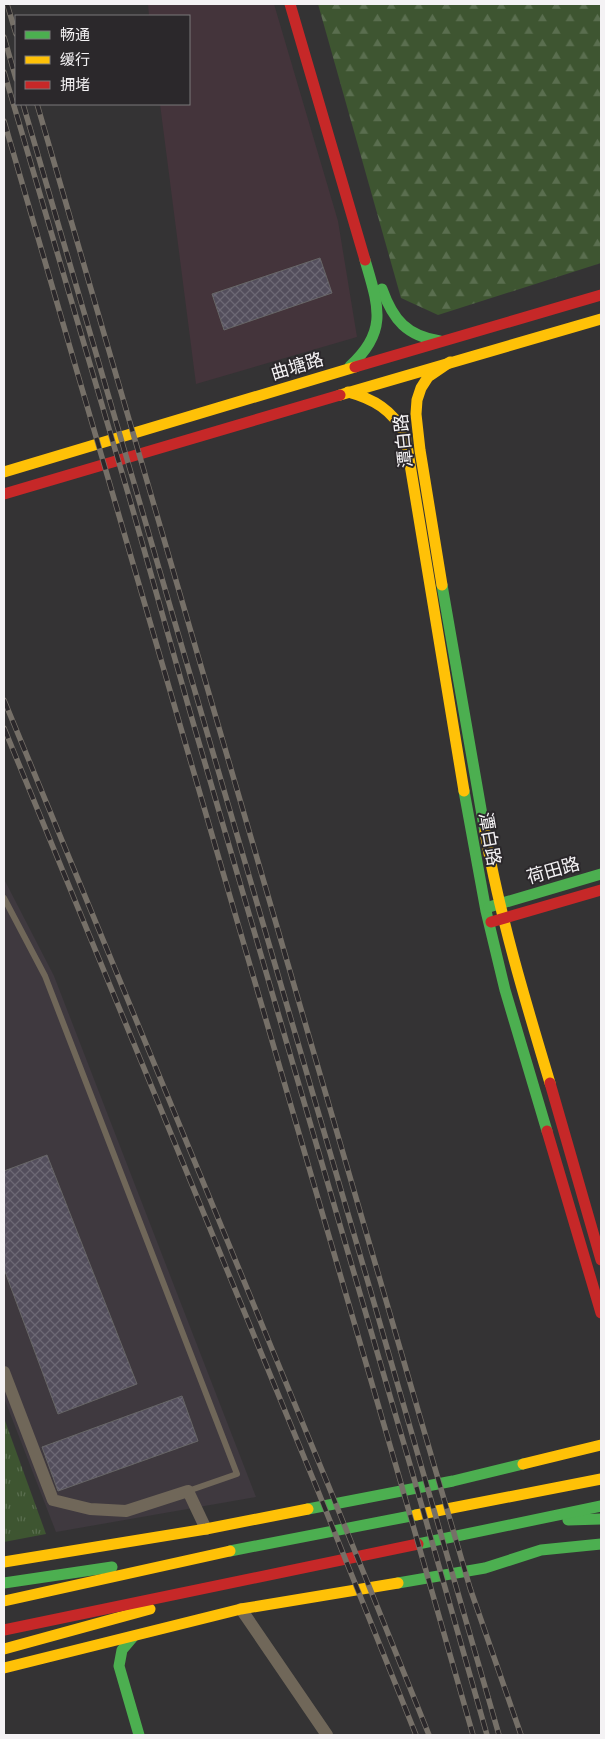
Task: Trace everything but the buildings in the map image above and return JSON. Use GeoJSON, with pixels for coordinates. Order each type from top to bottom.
{"type":"FeatureCollection","features":[{"type":"Feature","properties":{"kind":"main road"},"geometry":{"type":"LineString","coordinates":[[290,4],[378,303],[378,322],[368,348],[358,360],[341,371]]}},
{"type":"Feature","properties":{"kind":"main road"},"geometry":{"type":"LineString","coordinates":[[299,4],[386,300],[392,312],[406,328],[428,340],[443,341]]}},
{"type":"Feature","properties":{"kind":"main road","name":"曲塘路"},"geometry":{"type":"LineString","coordinates":[[4,472],[601,295]]}},
{"type":"Feature","properties":{"kind":"main road"},"geometry":{"type":"LineString","coordinates":[[4,494],[601,318]]}},
{"type":"Feature","properties":{"kind":"main road","name":"潭白路"},"geometry":{"type":"LineString","coordinates":[[450,362],[428,377],[421,388],[417,400],[416,421],[452,645],[499,904],[512,957],[601,1260]]}},
{"type":"Feature","properties":{"kind":"main road","name":"潭白路"},"geometry":{"type":"LineString","coordinates":[[348,392],[365,396],[389,410],[399,421],[405,434],[449,705],[488,923],[601,1313]]}},
{"type":"Feature","properties":{"kind":"main road"},"geometry":{"type":"LineString","coordinates":[[491,863],[497,875],[508,887],[515,891],[540,892]]}},
{"type":"Feature","properties":{"kind":"main road","name":"荷田路"},"geometry":{"type":"LineString","coordinates":[[485,908],[601,874]]}},
{"type":"Feature","properties":{"kind":"main road","name":"荷田路"},"geometry":{"type":"LineString","coordinates":[[488,923],[601,890]]}},
{"type":"Feature","properties":{"kind":"main road"},"geometry":{"type":"LineString","coordinates":[[512,957],[511,945],[516,929],[529,914],[538,909]]}},
{"type":"Feature","properties":{"kind":"main road"},"geometry":{"type":"LineString","coordinates":[[4,1562],[206,1529],[453,1481],[601,1445]]}},
{"type":"Feature","properties":{"kind":"main road"},"geometry":{"type":"LineString","coordinates":[[529,1493],[601,1470]]}},
{"type":"Feature","properties":{"kind":"main road"},"geometry":{"type":"LineString","coordinates":[[4,1601],[239,1549],[601,1479]]}},
{"type":"Feature","properties":{"kind":"main road"},"geometry":{"type":"LineString","coordinates":[[4,1630],[601,1506]]}},
{"type":"Feature","properties":{"kind":"main road"},"geometry":{"type":"LineString","coordinates":[[530,1522],[601,1519]]}},
{"type":"Feature","properties":{"kind":"main road"},"geometry":{"type":"LineString","coordinates":[[4,1668],[241,1609],[485,1568],[541,1550],[601,1544]]}},
{"type":"Feature","properties":{"kind":"main road"},"geometry":{"type":"LineString","coordinates":[[4,1583],[239,1549]]}},
{"type":"Feature","properties":{"kind":"main road"},"geometry":{"type":"LineString","coordinates":[[4,1649],[89,1627],[256,1578]]}},
{"type":"Feature","properties":{"kind":"main road"},"geometry":{"type":"LineString","coordinates":[[133,1637],[124,1645],[118,1658],[139,1735]]}},
{"type":"Feature","properties":{"kind":"main road"},"geometry":{"type":"LineString","coordinates":[[92,1647],[103,1652],[112,1661],[134,1735]]}},
{"type":"Feature","properties":{"kind":"street"},"geometry":{"type":"LineString","coordinates":[[4,1372],[53,1500],[90,1509],[126,1511],[188,1491],[206,1529]]}},
{"type":"Feature","properties":{"kind":"street"},"geometry":{"type":"LineString","coordinates":[[241,1609],[327,1735]]}},
{"type":"Feature","properties":{"kind":"lane"},"geometry":{"type":"LineString","coordinates":[[4,898],[44,976],[237,1474],[188,1491]]}},
{"type":"Feature","properties":{"kind":"shaded area"},"geometry":{"type":"Polygon","coordinates":[[[148,4],[274,4],[338,221],[357,337],[196,384],[160,105],[190,105],[190,15],[149,15],[148,4]]]}},
{"type":"Feature","properties":{"kind":"shaded area"},"geometry":{"type":"Polygon","coordinates":[[[4,879],[54,976],[256,1497],[56,1532],[4,1398],[4,879]]]}},
{"type":"Feature","properties":{"kind":"green space"},"geometry":{"type":"Polygon","coordinates":[[[318,4],[601,4],[601,263],[438,315],[401,298],[318,4]]]}},
{"type":"Feature","properties":{"kind":"green space"},"geometry":{"type":"Polygon","coordinates":[[[4,1418],[46,1534],[4,1542],[4,1418]]]}},
{"type":"Feature","properties":{"kind":"railway"},"geometry":{"type":"LineString","coordinates":[[7,4],[15,31]]}},
{"type":"Feature","properties":{"kind":"railway"},"geometry":{"type":"LineString","coordinates":[[4,37],[15,76]]}},
{"type":"Feature","properties":{"kind":"railway"},"geometry":{"type":"LineString","coordinates":[[4,72],[130,500],[487,1735]]}},
{"type":"Feature","properties":{"kind":"railway"},"geometry":{"type":"LineString","coordinates":[[23,105],[499,1735]]}},
{"type":"Feature","properties":{"kind":"railway"},"geometry":{"type":"LineString","coordinates":[[37,105],[470,1588],[521,1735]]}},
{"type":"Feature","properties":{"kind":"railway"},"geometry":{"type":"LineString","coordinates":[[4,121],[473,1735]]}},
{"type":"Feature","properties":{"kind":"railway"},"geometry":{"type":"LineString","coordinates":[[4,700],[329,1487],[429,1735]]}},
{"type":"Feature","properties":{"kind":"railway"},"geometry":{"type":"LineString","coordinates":[[4,728],[318,1491],[416,1735]]}},
{"type":"Feature","properties":{"kind":"traffic: fast"},"geometry":{"type":"LineString","coordinates":[[350,366],[371,341],[377,317],[374,291],[365,260]]}},
{"type":"Feature","properties":{"kind":"traffic: fast"},"geometry":{"type":"LineString","coordinates":[[382,289],[391,310],[403,325],[410,331],[428,339],[440,341]]}},
{"type":"Feature","properties":{"kind":"traffic: fast"},"geometry":{"type":"LineString","coordinates":[[442,585],[485,832]]}},
{"type":"Feature","properties":{"kind":"traffic: fast"},"geometry":{"type":"LineString","coordinates":[[464,791],[486,911],[505,990],[547,1131]]}},
{"type":"Feature","properties":{"kind":"traffic: fast"},"geometry":{"type":"LineString","coordinates":[[489,907],[601,874]]}},
{"type":"Feature","properties":{"kind":"traffic: fast"},"geometry":{"type":"LineString","coordinates":[[308,1509],[453,1481],[523,1464]]}},
{"type":"Feature","properties":{"kind":"traffic: fast"},"geometry":{"type":"LineString","coordinates":[[418,1544],[601,1506]]}},
{"type":"Feature","properties":{"kind":"traffic: fast"},"geometry":{"type":"LineString","coordinates":[[230,1551],[416,1515]]}},
{"type":"Feature","properties":{"kind":"traffic: fast"},"geometry":{"type":"LineString","coordinates":[[568,1520],[601,1519]]}},
{"type":"Feature","properties":{"kind":"traffic: fast"},"geometry":{"type":"LineString","coordinates":[[398,1583],[485,1568],[541,1550],[601,1544]]}},
{"type":"Feature","properties":{"kind":"traffic: fast"},"geometry":{"type":"LineString","coordinates":[[4,1583],[112,1567]]}},
{"type":"Feature","properties":{"kind":"traffic: fast"},"geometry":{"type":"LineString","coordinates":[[133,1637],[122,1650],[119,1666],[139,1735]]}},
{"type":"Feature","properties":{"kind":"traffic: slow"},"geometry":{"type":"LineString","coordinates":[[340,395],[601,319]]}},
{"type":"Feature","properties":{"kind":"traffic: slow"},"geometry":{"type":"LineString","coordinates":[[442,585],[416,414],[417,400],[421,388],[428,377],[450,362]]}},
{"type":"Feature","properties":{"kind":"traffic: slow"},"geometry":{"type":"LineString","coordinates":[[4,472],[355,367]]}},
{"type":"Feature","properties":{"kind":"traffic: slow"},"geometry":{"type":"LineString","coordinates":[[348,392],[366,398],[388,412],[405,434],[464,791]]}},
{"type":"Feature","properties":{"kind":"traffic: slow"},"geometry":{"type":"LineString","coordinates":[[485,832],[522,990],[550,1083]]}},
{"type":"Feature","properties":{"kind":"traffic: slow"},"geometry":{"type":"LineString","coordinates":[[523,1464],[601,1445]]}},
{"type":"Feature","properties":{"kind":"traffic: slow"},"geometry":{"type":"LineString","coordinates":[[416,1515],[601,1479]]}},
{"type":"Feature","properties":{"kind":"traffic: slow"},"geometry":{"type":"LineString","coordinates":[[4,1562],[206,1529],[308,1509]]}},
{"type":"Feature","properties":{"kind":"traffic: slow"},"geometry":{"type":"LineString","coordinates":[[4,1601],[230,1551]]}},
{"type":"Feature","properties":{"kind":"traffic: slow"},"geometry":{"type":"LineString","coordinates":[[4,1668],[241,1609],[398,1583]]}},
{"type":"Feature","properties":{"kind":"traffic: slow"},"geometry":{"type":"LineString","coordinates":[[4,1649],[150,1609]]}},
{"type":"Feature","properties":{"kind":"traffic: jam"},"geometry":{"type":"LineString","coordinates":[[290,4],[365,260]]}},
{"type":"Feature","properties":{"kind":"traffic: jam"},"geometry":{"type":"LineString","coordinates":[[355,367],[601,295]]}},
{"type":"Feature","properties":{"kind":"traffic: jam"},"geometry":{"type":"LineString","coordinates":[[4,494],[340,395]]}},
{"type":"Feature","properties":{"kind":"traffic: jam"},"geometry":{"type":"LineString","coordinates":[[491,922],[601,890]]}},
{"type":"Feature","properties":{"kind":"traffic: jam"},"geometry":{"type":"LineString","coordinates":[[550,1083],[601,1260]]}},
{"type":"Feature","properties":{"kind":"traffic: jam"},"geometry":{"type":"LineString","coordinates":[[547,1131],[601,1313]]}},
{"type":"Feature","properties":{"kind":"traffic: jam"},"geometry":{"type":"LineString","coordinates":[[4,1630],[418,1544]]}}]}
